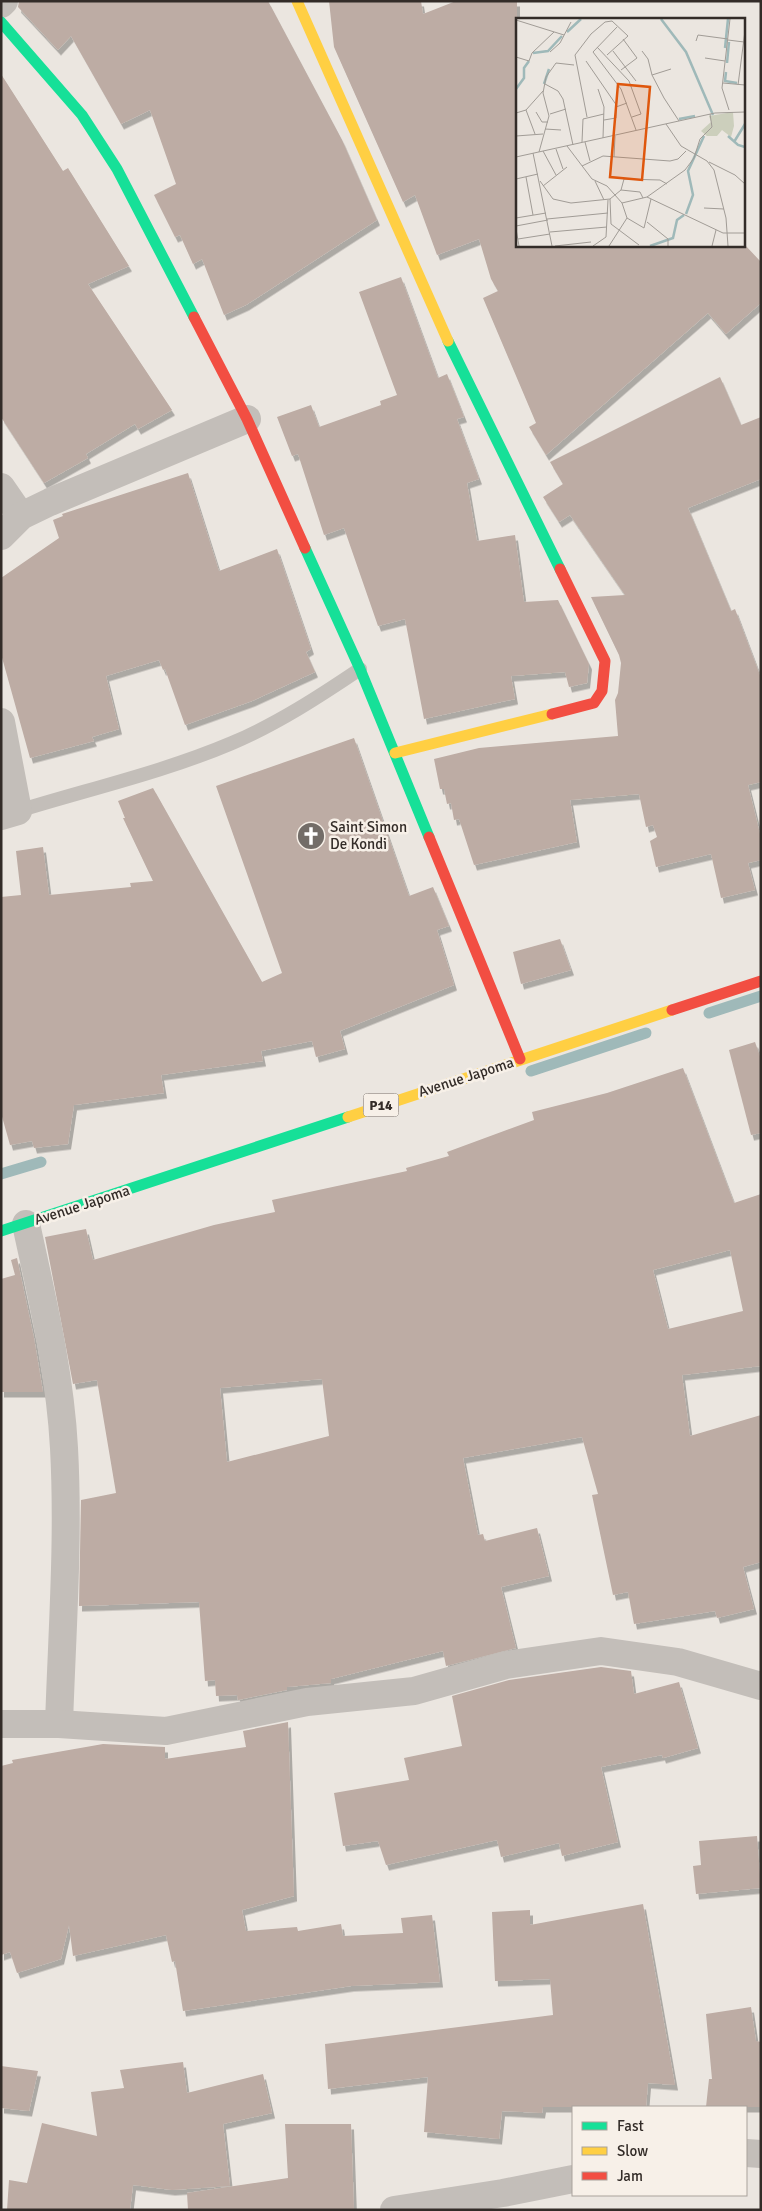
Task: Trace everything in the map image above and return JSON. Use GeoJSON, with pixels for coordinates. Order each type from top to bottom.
{"type":"FeatureCollection","features":[{"type":"Feature","properties":{"kind":"street"},"geometry":{"type":"LineString","coordinates":[[1,4],[4,1]]}},
{"type":"Feature","properties":{"kind":"street"},"geometry":{"type":"LineString","coordinates":[[296,1],[439,322],[604,661],[602,691],[594,702],[395,753]]}},
{"type":"Feature","properties":{"kind":"street"},"geometry":{"type":"LineString","coordinates":[[1,22],[82,115],[117,169],[247,419],[360,669],[520,1059]]}},
{"type":"Feature","properties":{"kind":"street"},"geometry":{"type":"LineString","coordinates":[[1,536],[21,516],[247,419]]}},
{"type":"Feature","properties":{"kind":"street"},"geometry":{"type":"LineString","coordinates":[[1,487],[21,516]]}},
{"type":"Feature","properties":{"kind":"street"},"geometry":{"type":"LineString","coordinates":[[1,722],[10,813]]}},
{"type":"Feature","properties":{"kind":"street","name":"Avenue Japoma"},"geometry":{"type":"LineString","coordinates":[[13,1227],[761,981]]}},
{"type":"Feature","properties":{"kind":"street"},"geometry":{"type":"LineString","coordinates":[[13,1227],[54,1355],[64,1447],[65,1557],[59,1724]]}},
{"type":"Feature","properties":{"kind":"street"},"geometry":{"type":"LineString","coordinates":[[1,1724],[59,1724],[166,1731],[307,1702],[414,1691],[506,1665],[601,1651],[678,1662],[761,1686]]}},
{"type":"Feature","properties":{"kind":"street"},"geometry":{"type":"LineString","coordinates":[[747,2153],[761,2154]]}},
{"type":"Feature","properties":{"kind":"street"},"geometry":{"type":"LineString","coordinates":[[394,2210],[503,2194],[572,2179]]}},
{"type":"Feature","properties":{"kind":"lane"},"geometry":{"type":"LineString","coordinates":[[10,813],[203,755],[263,728],[360,669]]}},
{"type":"Feature","properties":{"kind":"building"},"geometry":{"type":"Polygon","coordinates":[[[19,1],[268,1],[342,140],[377,220],[246,305],[224,315],[202,259],[193,264],[180,235],[175,237],[154,195],[176,184],[150,110],[121,124],[71,36],[58,50],[18,7],[19,1]]]}},
{"type":"Feature","properties":{"kind":"building"},"geometry":{"type":"Polygon","coordinates":[[[329,1],[421,1],[423,14],[456,1],[517,1],[516,246],[745,245],[761,262],[761,303],[726,334],[708,313],[546,455],[529,427],[536,423],[483,298],[498,291],[491,279],[479,239],[437,255],[415,195],[403,202],[334,47],[329,1]]]}},
{"type":"Feature","properties":{"kind":"building"},"geometry":{"type":"Polygon","coordinates":[[[1,74],[63,171],[68,168],[129,266],[88,284],[172,410],[138,429],[135,424],[86,454],[88,458],[44,483],[1,417],[1,74]]]}},
{"type":"Feature","properties":{"kind":"building"},"geometry":{"type":"Polygon","coordinates":[[[401,277],[438,378],[447,374],[464,417],[457,419],[479,479],[467,483],[477,541],[515,535],[524,602],[558,600],[589,664],[587,683],[569,687],[565,672],[511,676],[515,699],[424,719],[405,619],[378,626],[344,528],[324,535],[298,454],[292,456],[277,417],[311,405],[319,427],[381,405],[380,401],[397,395],[359,292],[401,277]]]}},
{"type":"Feature","properties":{"kind":"building"},"geometry":{"type":"Polygon","coordinates":[[[720,377],[741,425],[761,417],[761,479],[688,508],[731,611],[735,609],[761,678],[761,782],[748,785],[761,838],[761,860],[748,863],[755,890],[721,898],[711,854],[656,867],[650,841],[657,837],[653,825],[646,827],[639,794],[570,800],[577,842],[474,865],[459,819],[454,820],[451,803],[447,804],[444,789],[440,789],[434,759],[479,748],[618,736],[615,700],[618,693],[621,663],[591,597],[625,595],[570,515],[559,522],[543,497],[563,484],[550,462],[720,377]]]}},
{"type":"Feature","properties":{"kind":"building"},"geometry":{"type":"Polygon","coordinates":[[[188,473],[219,571],[277,549],[311,649],[306,652],[315,672],[252,701],[185,725],[165,669],[163,670],[159,660],[106,676],[119,729],[92,737],[94,741],[30,758],[1,654],[1,578],[59,538],[53,520],[63,516],[62,514],[188,473]]]}},
{"type":"Feature","properties":{"kind":"building"},"geometry":{"type":"Polygon","coordinates":[[[354,738],[409,896],[433,887],[449,926],[437,930],[454,985],[340,1031],[345,1049],[316,1057],[312,1041],[261,1051],[263,1061],[161,1075],[164,1093],[74,1105],[68,1144],[34,1148],[32,1141],[10,1145],[1,1113],[1,897],[21,895],[16,851],[43,847],[49,895],[131,887],[130,883],[153,881],[123,818],[125,818],[118,801],[153,788],[262,982],[282,973],[216,786],[354,738]]]}},
{"type":"Feature","properties":{"kind":"building"},"geometry":{"type":"Polygon","coordinates":[[[560,939],[571,970],[521,984],[513,952],[560,939]]]}},
{"type":"Feature","properties":{"kind":"building"},"geometry":{"type":"Polygon","coordinates":[[[755,1042],[761,1059],[761,1133],[751,1135],[729,1050],[755,1042]]]}},
{"type":"Feature","properties":{"kind":"building"},"geometry":{"type":"Polygon","coordinates":[[[683,1068],[734,1203],[761,1194],[761,1366],[682,1375],[690,1436],[761,1415],[761,1562],[743,1567],[754,1609],[717,1618],[715,1611],[634,1624],[628,1592],[613,1595],[592,1495],[598,1494],[582,1437],[463,1458],[478,1535],[483,1534],[485,1541],[537,1528],[549,1576],[501,1587],[516,1648],[446,1666],[443,1651],[331,1679],[331,1683],[287,1687],[287,1690],[238,1700],[237,1695],[216,1696],[215,1680],[205,1681],[199,1602],[79,1606],[81,1500],[116,1493],[97,1380],[73,1384],[45,1237],[86,1229],[93,1260],[214,1225],[275,1212],[272,1200],[407,1171],[406,1168],[449,1156],[447,1152],[534,1120],[532,1112],[607,1093],[683,1068]],[[730,1250],[653,1270],[668,1329],[743,1311],[730,1250]],[[322,1379],[220,1388],[227,1462],[329,1436],[322,1379]]]}},
{"type":"Feature","properties":{"kind":"building"},"geometry":{"type":"Polygon","coordinates":[[[17,1258],[43,1392],[1,1392],[1,1279],[15,1275],[11,1260],[17,1258]]]}},
{"type":"Feature","properties":{"kind":"building"},"geometry":{"type":"Polygon","coordinates":[[[601,1667],[631,1671],[634,1694],[679,1682],[698,1748],[663,1758],[662,1755],[601,1767],[618,1842],[562,1856],[559,1843],[501,1857],[497,1840],[386,1865],[378,1841],[343,1846],[334,1793],[409,1780],[404,1758],[462,1746],[452,1696],[509,1680],[601,1667]]]}},
{"type":"Feature","properties":{"kind":"building"},"geometry":{"type":"Polygon","coordinates":[[[288,1722],[294,1896],[242,1910],[246,1931],[297,1927],[298,1931],[341,1924],[343,1936],[403,1933],[401,1918],[432,1915],[440,1982],[351,1986],[183,2011],[175,1961],[172,1962],[166,1935],[73,1956],[69,1925],[61,1959],[17,1973],[10,1952],[1,1955],[1,1766],[13,1763],[12,1760],[103,1744],[165,1747],[165,1759],[246,1747],[243,1731],[288,1722]]]}},
{"type":"Feature","properties":{"kind":"building"},"geometry":{"type":"Polygon","coordinates":[[[757,1836],[761,1888],[696,1894],[693,1866],[701,1865],[699,1841],[757,1836]]]}},
{"type":"Feature","properties":{"kind":"building"},"geometry":{"type":"Polygon","coordinates":[[[643,1904],[675,2085],[648,2083],[646,2106],[543,2107],[542,2113],[502,2111],[499,2139],[424,2132],[428,2077],[328,2089],[325,2044],[553,2015],[550,1979],[495,1981],[492,1912],[530,1910],[530,1925],[643,1904]]]}},
{"type":"Feature","properties":{"kind":"building"},"geometry":{"type":"Polygon","coordinates":[[[751,2007],[756,2041],[761,2042],[761,2107],[706,2106],[709,2079],[712,2079],[706,2014],[751,2007]]]}},
{"type":"Feature","properties":{"kind":"building"},"geometry":{"type":"Polygon","coordinates":[[[183,2062],[187,2093],[263,2074],[272,2113],[223,2124],[230,2186],[172,2190],[133,2185],[130,2210],[7,2210],[9,2180],[27,2183],[42,2123],[97,2136],[91,2092],[124,2088],[120,2070],[183,2062]]]}},
{"type":"Feature","properties":{"kind":"building"},"geometry":{"type":"Polygon","coordinates":[[[1,2066],[38,2071],[29,2111],[1,2108],[1,2066]]]}},
{"type":"Feature","properties":{"kind":"building"},"geometry":{"type":"Polygon","coordinates":[[[285,2124],[351,2124],[354,2210],[188,2210],[187,2193],[288,2178],[285,2124]]]}},
{"type":"Feature","properties":{"kind":"waterway"},"geometry":{"type":"LineString","coordinates":[[709,1013],[761,996]]}},
{"type":"Feature","properties":{"kind":"waterway"},"geometry":{"type":"LineString","coordinates":[[531,1071],[646,1033]]}},
{"type":"Feature","properties":{"kind":"waterway"},"geometry":{"type":"LineString","coordinates":[[1,1174],[41,1162]]}},
{"type":"Feature","properties":{"kind":"traffic: fast"},"geometry":{"type":"LineString","coordinates":[[1,22],[82,115],[117,169],[194,317]]}},
{"type":"Feature","properties":{"kind":"traffic: fast"},"geometry":{"type":"LineString","coordinates":[[448,341],[560,569]]}},
{"type":"Feature","properties":{"kind":"traffic: fast"},"geometry":{"type":"LineString","coordinates":[[305,548],[360,669],[429,837]]}},
{"type":"Feature","properties":{"kind":"traffic: fast"},"geometry":{"type":"LineString","coordinates":[[1,1231],[348,1117]]}},
{"type":"Feature","properties":{"kind":"traffic: slow"},"geometry":{"type":"LineString","coordinates":[[297,1],[448,341]]}},
{"type":"Feature","properties":{"kind":"traffic: slow"},"geometry":{"type":"LineString","coordinates":[[395,753],[552,714]]}},
{"type":"Feature","properties":{"kind":"traffic: slow"},"geometry":{"type":"LineString","coordinates":[[348,1117],[672,1010]]}},
{"type":"Feature","properties":{"kind":"traffic: jam"},"geometry":{"type":"LineString","coordinates":[[194,317],[247,419],[305,548]]}},
{"type":"Feature","properties":{"kind":"traffic: jam"},"geometry":{"type":"LineString","coordinates":[[552,714],[594,703],[602,691],[605,661],[560,569]]}},
{"type":"Feature","properties":{"kind":"traffic: jam"},"geometry":{"type":"LineString","coordinates":[[429,837],[520,1059]]}},
{"type":"Feature","properties":{"kind":"traffic: jam"},"geometry":{"type":"LineString","coordinates":[[672,1010],[761,981]]}},
{"type":"Feature","properties":{"kind":"place","name":"Saint Simon De Kondi"},"geometry":{"type":"Point","coordinates":[311,836]}}]}
